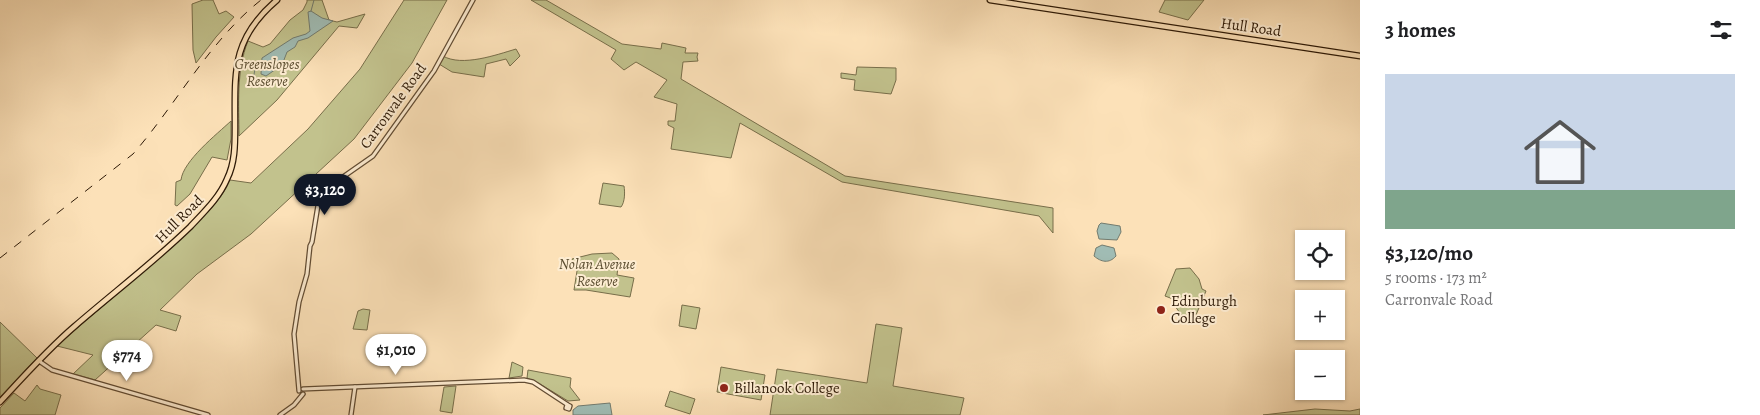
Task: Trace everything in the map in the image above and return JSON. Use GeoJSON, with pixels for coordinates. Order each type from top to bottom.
{"type":"FeatureCollection","features":[{"type":"Feature","properties":{"kind":"main road","name":"Hull Road"},"geometry":{"type":"LineString","coordinates":[[0,402],[75,326],[171,246],[208,209],[220,194],[234,158],[235,72],[240,49],[251,27],[277,0]]}},
{"type":"Feature","properties":{"kind":"main road","name":"Hull Road"},"geometry":{"type":"LineString","coordinates":[[990,0],[1360,56]]}},
{"type":"Feature","properties":{"kind":"street","name":"Carronvale Road"},"geometry":{"type":"LineString","coordinates":[[301,391],[294,334],[307,274],[320,193],[373,156],[434,71],[473,0]]}},
{"type":"Feature","properties":{"kind":"street"},"geometry":{"type":"LineString","coordinates":[[39,361],[52,370],[208,415]]}},
{"type":"Feature","properties":{"kind":"street"},"geometry":{"type":"LineString","coordinates":[[280,415],[300,399],[301,391],[524,380],[534,382],[562,402],[568,407],[570,415]]}},
{"type":"Feature","properties":{"kind":"street"},"geometry":{"type":"LineString","coordinates":[[350,415],[355,387]]}},
{"type":"Feature","properties":{"kind":"green space"},"geometry":{"type":"Polygon","coordinates":[[[203,0],[213,0],[219,14],[226,11],[234,17],[196,63],[193,50],[192,4],[203,0]]]}},
{"type":"Feature","properties":{"kind":"green space","name":"Greenslopes Reserve"},"geometry":{"type":"Polygon","coordinates":[[[307,0],[322,0],[329,20],[337,22],[365,14],[357,28],[339,26],[277,100],[239,136],[240,76],[248,41],[263,47],[270,44],[290,20],[303,10],[307,0]]]}},
{"type":"Feature","properties":{"kind":"green space"},"geometry":{"type":"Polygon","coordinates":[[[404,0],[447,0],[412,63],[354,139],[251,234],[197,274],[160,310],[181,316],[176,331],[156,325],[95,380],[73,374],[93,355],[57,346],[197,223],[216,203],[230,180],[251,183],[308,129],[360,69],[404,0]]]}},
{"type":"Feature","properties":{"kind":"green space"},"geometry":{"type":"Polygon","coordinates":[[[531,0],[546,0],[622,44],[661,49],[662,43],[686,48],[685,53],[698,53],[698,61],[683,62],[681,79],[845,176],[1053,208],[1053,233],[1039,216],[842,182],[740,123],[731,158],[671,149],[674,128],[668,125],[668,121],[675,121],[677,104],[654,97],[667,80],[636,62],[624,70],[611,59],[616,50],[531,0]]]}},
{"type":"Feature","properties":{"kind":"green space"},"geometry":{"type":"Polygon","coordinates":[[[1165,0],[1204,0],[1188,20],[1159,12],[1165,0]]]}},
{"type":"Feature","properties":{"kind":"green space"},"geometry":{"type":"Polygon","coordinates":[[[516,49],[520,56],[510,66],[506,59],[486,64],[484,77],[452,72],[439,64],[443,56],[451,59],[469,60],[489,57],[516,49]]]}},
{"type":"Feature","properties":{"kind":"green space"},"geometry":{"type":"Polygon","coordinates":[[[857,67],[896,68],[896,80],[891,94],[854,90],[855,80],[841,78],[841,73],[856,75],[857,67]]]}},
{"type":"Feature","properties":{"kind":"green space"},"geometry":{"type":"Polygon","coordinates":[[[231,121],[231,139],[227,160],[212,157],[190,194],[177,206],[175,205],[176,182],[181,180],[183,173],[194,156],[231,121]]]}},
{"type":"Feature","properties":{"kind":"green space"},"geometry":{"type":"Polygon","coordinates":[[[603,183],[624,186],[625,194],[621,207],[599,204],[603,183]]]}},
{"type":"Feature","properties":{"kind":"green space","name":"Nolan Avenue Reserve"},"geometry":{"type":"Polygon","coordinates":[[[612,253],[619,259],[617,275],[634,278],[630,297],[574,290],[577,271],[572,259],[592,254],[612,253]]]}},
{"type":"Feature","properties":{"kind":"green space"},"geometry":{"type":"Polygon","coordinates":[[[1190,268],[1199,279],[1202,289],[1206,291],[1196,315],[1182,316],[1175,306],[1173,299],[1165,296],[1176,269],[1190,268]]]}},
{"type":"Feature","properties":{"kind":"green space"},"geometry":{"type":"Polygon","coordinates":[[[682,305],[700,308],[696,329],[679,326],[682,305]]]}},
{"type":"Feature","properties":{"kind":"green space"},"geometry":{"type":"Polygon","coordinates":[[[363,309],[370,310],[367,330],[353,329],[358,311],[363,309]]]}},
{"type":"Feature","properties":{"kind":"green space"},"geometry":{"type":"Polygon","coordinates":[[[0,322],[37,358],[0,397],[0,322]]]}},
{"type":"Feature","properties":{"kind":"green space"},"geometry":{"type":"Polygon","coordinates":[[[876,324],[902,328],[893,386],[964,398],[960,415],[770,415],[777,369],[867,383],[876,324]]]}},
{"type":"Feature","properties":{"kind":"green space"},"geometry":{"type":"Polygon","coordinates":[[[512,362],[523,367],[522,376],[509,378],[512,362]]]}},
{"type":"Feature","properties":{"kind":"green space"},"geometry":{"type":"Polygon","coordinates":[[[721,367],[765,375],[761,400],[717,392],[721,367]]]}},
{"type":"Feature","properties":{"kind":"green space"},"geometry":{"type":"Polygon","coordinates":[[[528,370],[571,378],[570,387],[580,400],[568,401],[527,378],[528,370]]]}},
{"type":"Feature","properties":{"kind":"green space"},"geometry":{"type":"Polygon","coordinates":[[[37,385],[40,389],[61,395],[55,415],[0,415],[0,408],[14,393],[25,401],[37,385]]]}},
{"type":"Feature","properties":{"kind":"green space"},"geometry":{"type":"Polygon","coordinates":[[[456,386],[452,413],[440,411],[444,387],[456,386]]]}},
{"type":"Feature","properties":{"kind":"green space"},"geometry":{"type":"Polygon","coordinates":[[[670,391],[695,399],[690,414],[665,406],[670,391]]]}},
{"type":"Feature","properties":{"kind":"green space"},"geometry":{"type":"Polygon","coordinates":[[[1315,409],[1350,411],[1360,409],[1360,415],[1263,415],[1315,409]]]}},
{"type":"Feature","properties":{"kind":"water"},"geometry":{"type":"Polygon","coordinates":[[[311,11],[322,18],[333,21],[308,38],[298,41],[295,47],[287,52],[282,65],[266,76],[261,74],[262,58],[293,38],[310,31],[308,12],[311,11]]]}},
{"type":"Feature","properties":{"kind":"water"},"geometry":{"type":"Polygon","coordinates":[[[1101,223],[1120,226],[1121,232],[1117,240],[1099,239],[1097,231],[1101,223]]]}},
{"type":"Feature","properties":{"kind":"water"},"geometry":{"type":"Polygon","coordinates":[[[1102,245],[1114,248],[1116,256],[1111,260],[1099,260],[1094,256],[1096,248],[1102,245]]]}},
{"type":"Feature","properties":{"kind":"water"},"geometry":{"type":"Polygon","coordinates":[[[610,403],[612,415],[573,415],[573,410],[578,406],[610,403]]]}},
{"type":"Feature","properties":{"kind":"waterway"},"geometry":{"type":"LineString","coordinates":[[311,11],[314,0]]}},
{"type":"Feature","properties":{"kind":"waterway"},"geometry":{"type":"LineString","coordinates":[[253,80],[255,69],[262,68]]}},
{"type":"Feature","properties":{"kind":"railway"},"geometry":{"type":"LineString","coordinates":[[0,258],[133,154],[225,34],[261,0]]}},
{"type":"Feature","properties":{"kind":"place","name":"Edinburgh College"},"geometry":{"type":"Point","coordinates":[1161,310]}},
{"type":"Feature","properties":{"kind":"place","name":"Billanook College"},"geometry":{"type":"Point","coordinates":[724,388]}}]}
